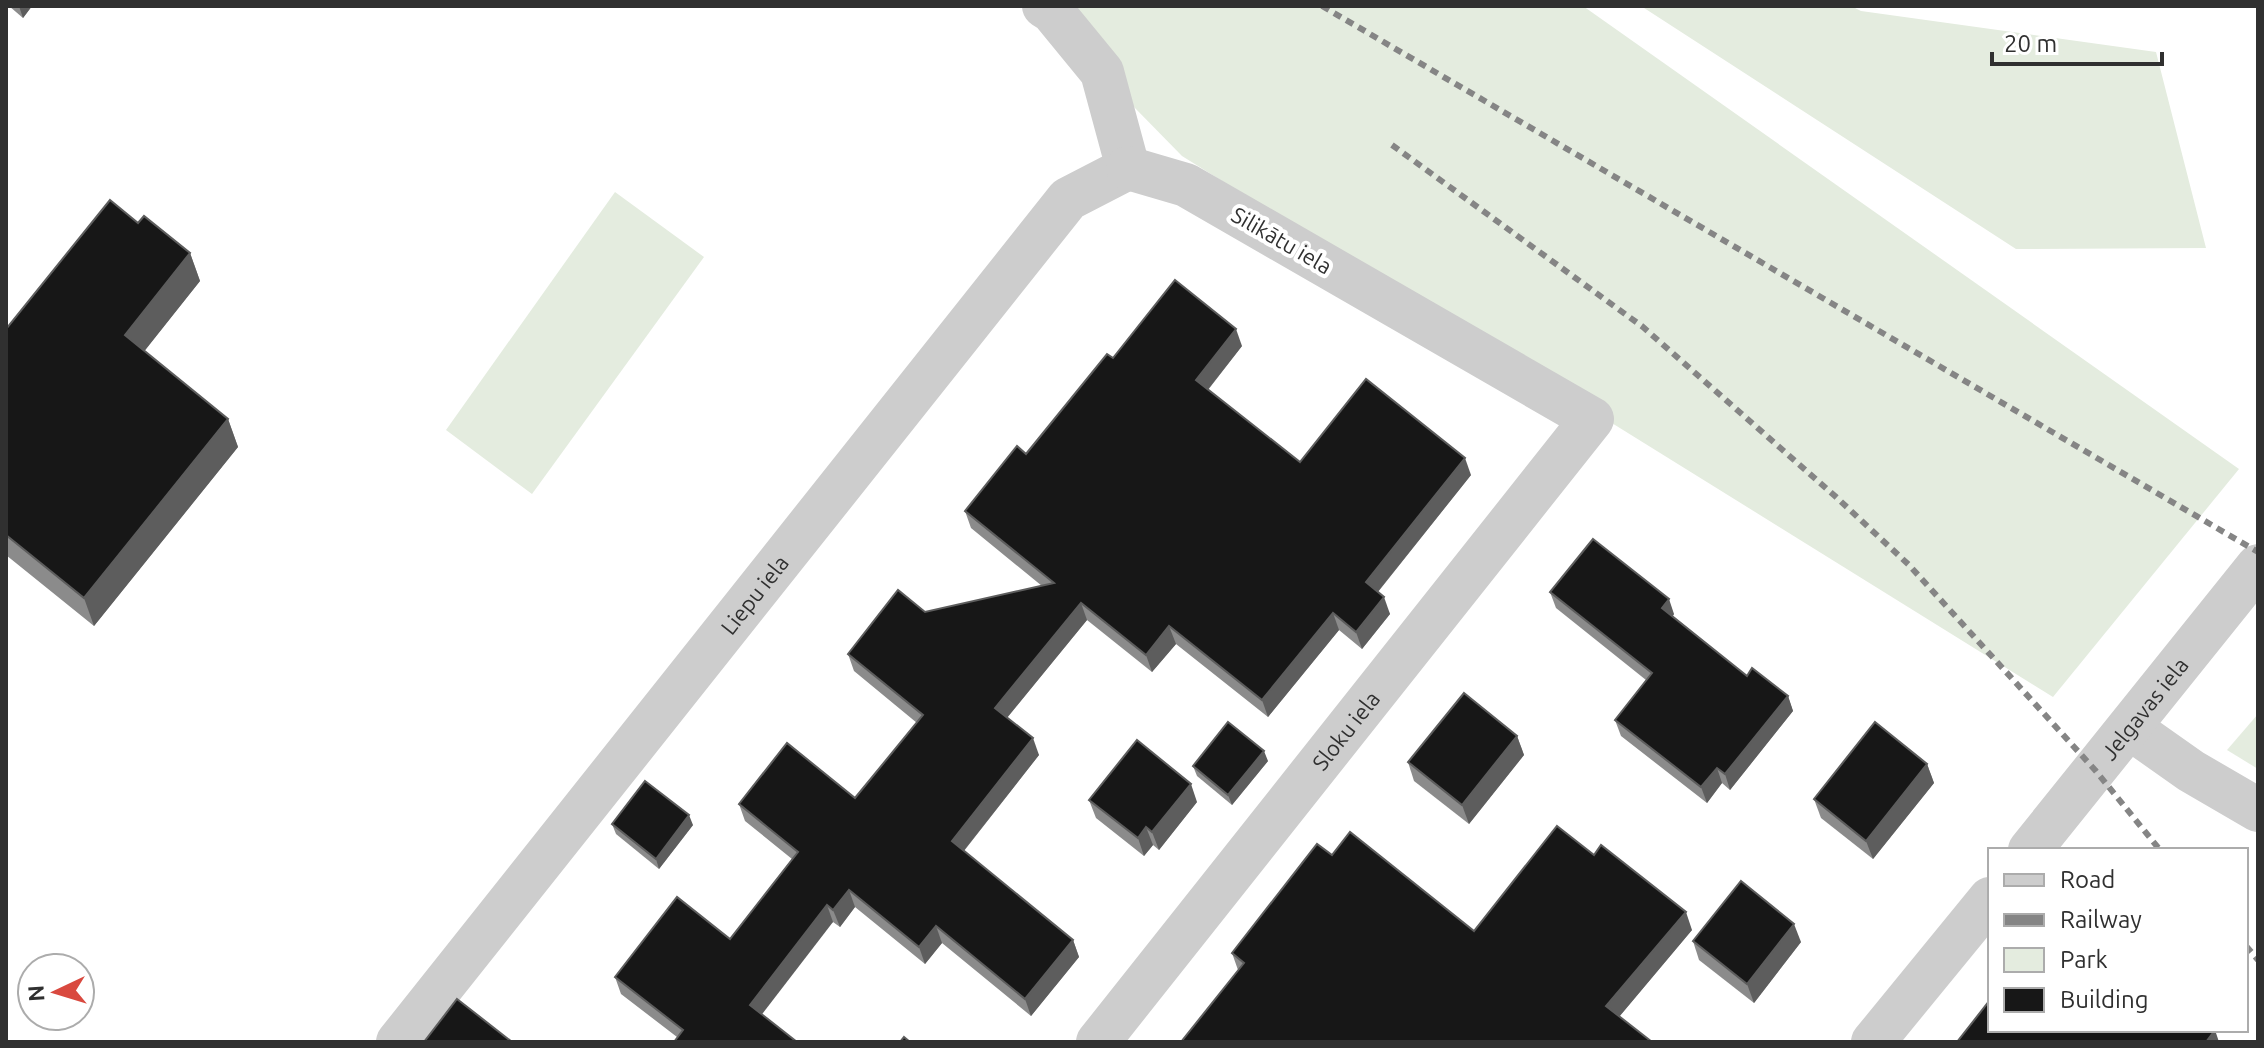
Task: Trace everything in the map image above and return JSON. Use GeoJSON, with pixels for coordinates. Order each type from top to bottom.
{"type":"FeatureCollection","features":[{"type":"Feature","properties":{"kind":"street"},"geometry":{"type":"LineString","coordinates":[[1044,6],[1052,11],[1102,72],[1128,168]]}},
{"type":"Feature","properties":{"kind":"street","name":"Silikātu iela"},"geometry":{"type":"LineString","coordinates":[[1128,168],[1186,185],[1592,419]]}},
{"type":"Feature","properties":{"kind":"street","name":"Liepu iela"},"geometry":{"type":"LineString","coordinates":[[398,1042],[1068,199],[1128,168]]}},
{"type":"Feature","properties":{"kind":"street","name":"Sloku iela"},"geometry":{"type":"LineString","coordinates":[[1098,1042],[1592,419]]}},
{"type":"Feature","properties":{"kind":"street","name":"Jelgavas iela"},"geometry":{"type":"LineString","coordinates":[[2032,848],[2258,566]]}},
{"type":"Feature","properties":{"kind":"street"},"geometry":{"type":"LineString","coordinates":[[2130,728],[2191,771],[2258,810]]}},
{"type":"Feature","properties":{"kind":"street"},"geometry":{"type":"LineString","coordinates":[[1873,1042],[1988,901]]}},
{"type":"Feature","properties":{"kind":"green space"},"geometry":{"type":"Polygon","coordinates":[[[1071,6],[1583,6],[2239,469],[2053,697],[1182,156],[1133,106],[1071,6]]]}},
{"type":"Feature","properties":{"kind":"green space"},"geometry":{"type":"Polygon","coordinates":[[[1641,6],[1851,6],[1861,11],[2156,52],[2206,248],[2016,249],[1641,6]]]}},
{"type":"Feature","properties":{"kind":"green space"},"geometry":{"type":"Polygon","coordinates":[[[615,192],[704,257],[532,494],[446,430],[615,192]]]}},
{"type":"Feature","properties":{"kind":"green space"},"geometry":{"type":"Polygon","coordinates":[[[2258,714],[2258,769],[2227,750],[2258,714]]]}},
{"type":"Feature","properties":{"kind":"building"},"geometry":{"type":"Polygon","coordinates":[[[110,200],[138,223],[144,216],[190,253],[125,335],[228,419],[84,598],[6,535],[6,329],[110,200]]]}},
{"type":"Feature","properties":{"kind":"building"},"geometry":{"type":"Polygon","coordinates":[[[1175,280],[1236,329],[1196,380],[1300,462],[1366,379],[1465,458],[1366,582],[1384,597],[1356,632],[1333,613],[1262,700],[1169,626],[1146,655],[1081,603],[995,708],[1033,738],[952,841],[1073,940],[1025,999],[936,926],[919,947],[849,890],[833,910],[827,905],[750,1005],[797,1042],[674,1042],[683,1030],[615,977],[677,897],[730,939],[798,852],[739,804],[787,743],[855,798],[923,715],[848,654],[898,590],[925,612],[1054,583],[965,511],[1017,446],[1026,454],[1107,354],[1113,358],[1175,280]]]}},
{"type":"Feature","properties":{"kind":"building"},"geometry":{"type":"Polygon","coordinates":[[[1593,539],[1669,599],[1662,608],[1747,676],[1752,668],[1788,696],[1725,774],[1717,768],[1701,787],[1615,720],[1652,673],[1550,592],[1593,539]]]}},
{"type":"Feature","properties":{"kind":"building"},"geometry":{"type":"Polygon","coordinates":[[[1464,693],[1517,736],[1462,805],[1408,762],[1464,693]]]}},
{"type":"Feature","properties":{"kind":"building"},"geometry":{"type":"Polygon","coordinates":[[[1228,722],[1264,751],[1228,795],[1193,766],[1228,722]]]}},
{"type":"Feature","properties":{"kind":"building"},"geometry":{"type":"Polygon","coordinates":[[[1875,722],[1927,764],[1866,841],[1814,799],[1875,722]]]}},
{"type":"Feature","properties":{"kind":"building"},"geometry":{"type":"Polygon","coordinates":[[[1137,740],[1191,784],[1152,832],[1146,827],[1138,838],[1089,800],[1137,740]]]}},
{"type":"Feature","properties":{"kind":"building"},"geometry":{"type":"Polygon","coordinates":[[[645,781],[689,815],[656,859],[612,824],[645,781]]]}},
{"type":"Feature","properties":{"kind":"building"},"geometry":{"type":"Polygon","coordinates":[[[1557,826],[1594,855],[1601,845],[1686,912],[1606,1006],[1652,1042],[1181,1042],[1244,963],[1232,953],[1317,844],[1332,855],[1350,832],[1474,931],[1557,826]]]}},
{"type":"Feature","properties":{"kind":"building"},"geometry":{"type":"Polygon","coordinates":[[[1741,881],[1794,924],[1747,984],[1693,941],[1741,881]]]}},
{"type":"Feature","properties":{"kind":"building"},"geometry":{"type":"Polygon","coordinates":[[[457,999],[512,1042],[424,1042],[457,999]]]}},
{"type":"Feature","properties":{"kind":"building"},"geometry":{"type":"Polygon","coordinates":[[[1988,1003],[1988,1032],[2214,1032],[2206,1042],[1957,1042],[1988,1003]]]}},
{"type":"Feature","properties":{"kind":"railway"},"geometry":{"type":"LineString","coordinates":[[1322,6],[2258,552]]}},
{"type":"Feature","properties":{"kind":"railway"},"geometry":{"type":"LineString","coordinates":[[1392,145],[1643,327],[1835,496],[1909,565],[2095,770],[2158,848]]}},
{"type":"Feature","properties":{"kind":"railway"},"geometry":{"type":"LineString","coordinates":[[2248,948],[2258,960]]}}]}
